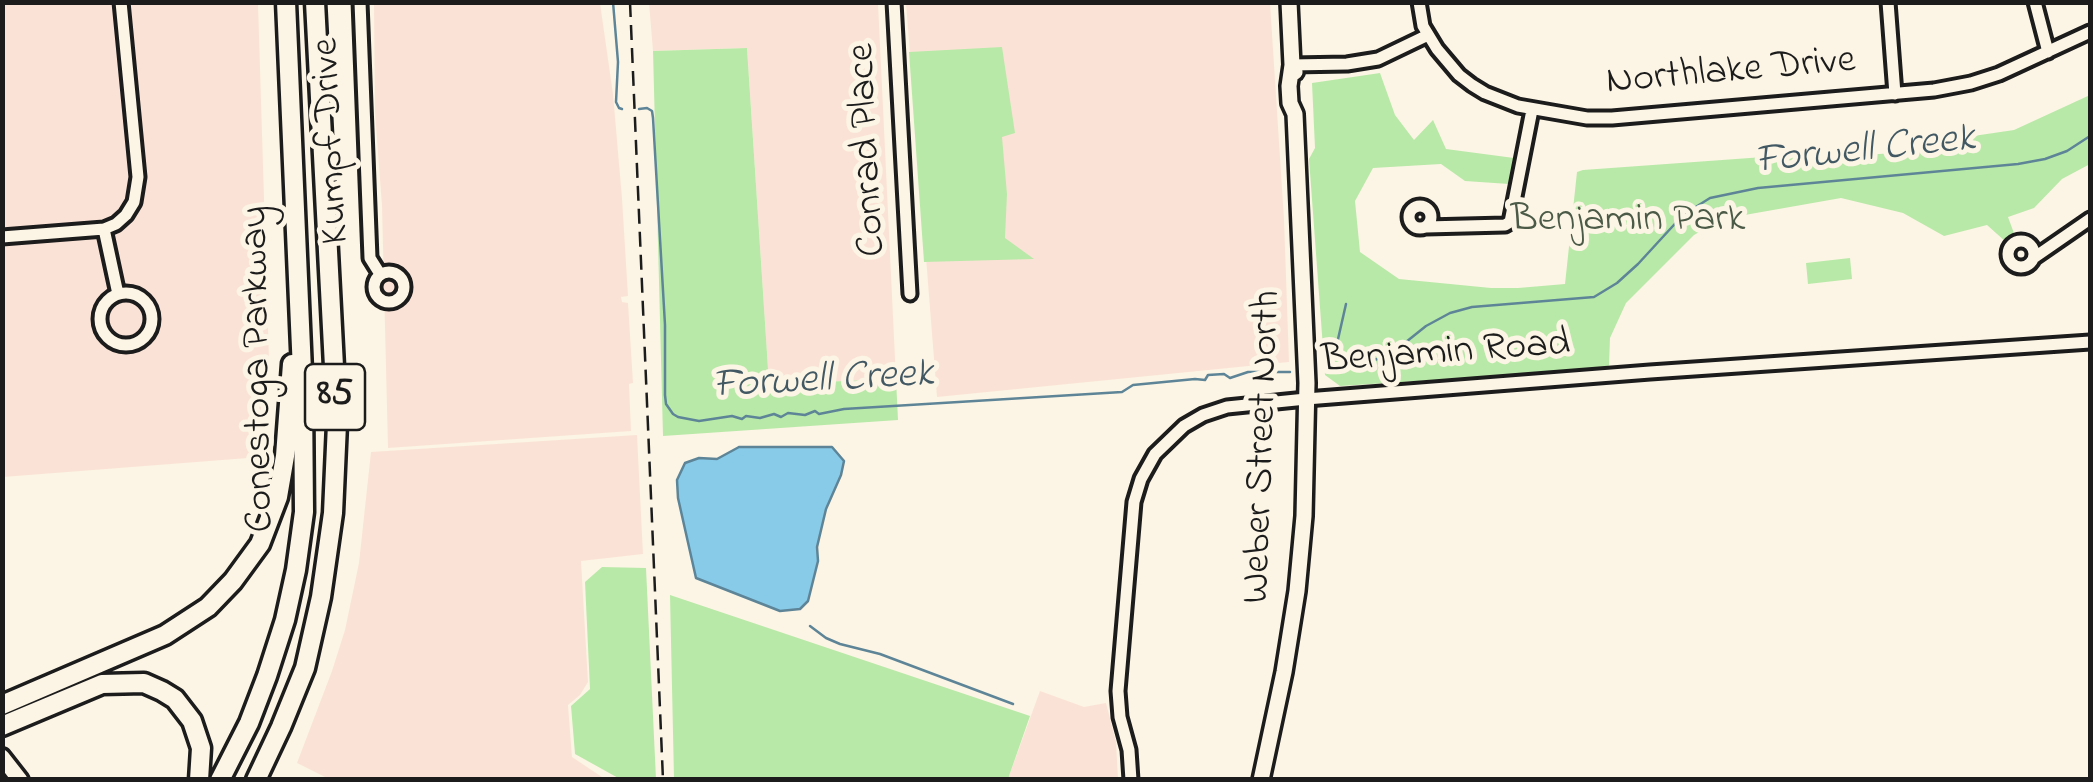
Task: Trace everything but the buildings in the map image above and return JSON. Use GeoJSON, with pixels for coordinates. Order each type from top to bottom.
{"type":"FeatureCollection","features":[{"type":"Feature","properties":{"kind":"highway","name":"Conestoga Parkway"},"geometry":{"type":"LineString","coordinates":[[220,780],[267,676],[296,570],[304,512],[303,394],[286,2]]}},
{"type":"Feature","properties":{"kind":"highway","name":"Conestoga Parkway"},"geometry":{"type":"LineString","coordinates":[[256,780],[305,668],[333,512],[337,424],[315,2]]}},
{"type":"Feature","properties":{"kind":"highway"},"geometry":{"type":"LineString","coordinates":[[2,705],[165,635],[208,608],[233,582],[260,544],[278,497],[285,456],[297,273]]}},
{"type":"Feature","properties":{"kind":"highway"},"geometry":{"type":"LineString","coordinates":[[2,726],[102,684],[144,683],[175,699],[192,721],[202,748],[199,780]]}},
{"type":"Feature","properties":{"kind":"main road","name":"Weber Street North"},"geometry":{"type":"LineString","coordinates":[[1261,780],[1284,672],[1304,516],[1306,398],[1295,114],[1289,86],[1289,2]]}},
{"type":"Feature","properties":{"kind":"main road"},"geometry":{"type":"LineString","coordinates":[[2,757],[20,780]]}},
{"type":"Feature","properties":{"kind":"street"},"geometry":{"type":"LineString","coordinates":[[2,237],[104,228],[116,224],[134,202],[138,177],[121,2]]}},
{"type":"Feature","properties":{"kind":"street","name":"Kumpf Drive"},"geometry":{"type":"LineString","coordinates":[[360,2],[370,258],[380,274]]}},
{"type":"Feature","properties":{"kind":"street","name":"Conrad Place"},"geometry":{"type":"LineString","coordinates":[[894,2],[910,294]]}},
{"type":"Feature","properties":{"kind":"street","name":"Northlake Drive"},"geometry":{"type":"LineString","coordinates":[[1419,2],[1428,35],[1441,55],[1469,83],[1500,100],[1532,110],[1587,118],[1934,90],[1999,74],[2090,32]]}},
{"type":"Feature","properties":{"kind":"street"},"geometry":{"type":"LineString","coordinates":[[1888,2],[1894,94]]}},
{"type":"Feature","properties":{"kind":"street"},"geometry":{"type":"LineString","coordinates":[[2034,2],[2048,52]]}},
{"type":"Feature","properties":{"kind":"street"},"geometry":{"type":"LineString","coordinates":[[1292,64],[1347,64],[1378,59],[1428,35]]}},
{"type":"Feature","properties":{"kind":"street"},"geometry":{"type":"LineString","coordinates":[[1426,227],[1510,222],[1532,110]]}},
{"type":"Feature","properties":{"kind":"street"},"geometry":{"type":"LineString","coordinates":[[2034,257],[2090,219]]}},
{"type":"Feature","properties":{"kind":"street"},"geometry":{"type":"LineString","coordinates":[[104,228],[118,294]]}},
{"type":"Feature","properties":{"kind":"street"},"geometry":{"type":"LineString","coordinates":[[118,294],[140,296],[151,311],[146,336],[133,344],[111,339],[102,329],[104,306],[118,294]]}},
{"type":"Feature","properties":{"kind":"street","name":"Benjamin Road"},"geometry":{"type":"LineString","coordinates":[[1131,780],[1118,690],[1134,502],[1140,480],[1160,448],[1193,420],[1227,407],[1306,398],[2090,342]]}},
{"type":"Feature","properties":{"kind":"shaded area"},"geometry":{"type":"Polygon","coordinates":[[[3,3],[258,3],[269,360],[261,457],[3,477],[3,3]]]}},
{"type":"Feature","properties":{"kind":"shaded area"},"geometry":{"type":"Polygon","coordinates":[[[374,3],[600,3],[622,198],[628,296],[621,297],[622,302],[628,303],[633,383],[629,384],[631,431],[388,448],[374,3]]]}},
{"type":"Feature","properties":{"kind":"shaded area"},"geometry":{"type":"Polygon","coordinates":[[[649,3],[878,3],[896,379],[769,384],[747,48],[653,51],[649,3]]]}},
{"type":"Feature","properties":{"kind":"shaded area"},"geometry":{"type":"Polygon","coordinates":[[[906,3],[1270,3],[1289,362],[937,397],[906,3]]]}},
{"type":"Feature","properties":{"kind":"shaded area"},"geometry":{"type":"Polygon","coordinates":[[[637,435],[643,554],[581,561],[588,682],[568,705],[572,757],[605,779],[331,780],[297,763],[345,630],[359,563],[371,452],[637,435]]]}},
{"type":"Feature","properties":{"kind":"shaded area"},"geometry":{"type":"Polygon","coordinates":[[[1040,691],[1084,707],[1106,703],[1116,742],[1118,779],[1008,779],[1040,691]]]}},
{"type":"Feature","properties":{"kind":"green space"},"geometry":{"type":"Polygon","coordinates":[[[1002,47],[1015,133],[1002,137],[1007,194],[1005,238],[1034,259],[924,262],[909,52],[1002,47]]]}},
{"type":"Feature","properties":{"kind":"green space"},"geometry":{"type":"Polygon","coordinates":[[[747,48],[769,384],[896,379],[898,420],[663,436],[653,51],[747,48]]]}},
{"type":"Feature","properties":{"kind":"green space","name":"Benjamin Park"},"geometry":{"type":"Polygon","coordinates":[[[1380,73],[1395,115],[1414,140],[1433,120],[1446,149],[1514,158],[1509,184],[1465,181],[1441,164],[1373,168],[1355,201],[1360,252],[1399,279],[1491,288],[1565,284],[1577,172],[1583,170],[1861,150],[1866,155],[1912,151],[1912,145],[2014,130],[2090,95],[2090,164],[2062,179],[2034,208],[2008,217],[2015,236],[2006,242],[1987,225],[1944,236],[1903,213],[1841,198],[1722,219],[1694,235],[1626,303],[1610,338],[1607,369],[1340,386],[1325,375],[1309,159],[1315,148],[1312,83],[1380,73]]]}},
{"type":"Feature","properties":{"kind":"green space"},"geometry":{"type":"Polygon","coordinates":[[[1850,258],[1852,279],[1808,284],[1806,263],[1850,258]]]}},
{"type":"Feature","properties":{"kind":"green space"},"geometry":{"type":"Polygon","coordinates":[[[602,567],[646,568],[656,779],[620,779],[575,754],[571,706],[590,689],[585,582],[602,567]]]}},
{"type":"Feature","properties":{"kind":"green space"},"geometry":{"type":"Polygon","coordinates":[[[670,595],[1030,716],[1008,779],[674,779],[670,595]]]}},
{"type":"Feature","properties":{"kind":"water"},"geometry":{"type":"Polygon","coordinates":[[[739,447],[832,447],[844,461],[826,509],[808,601],[800,609],[780,611],[696,578],[677,480],[685,463],[699,458],[717,459],[739,447]]]}},
{"type":"Feature","properties":{"kind":"waterway","name":"Forwell Creek"},"geometry":{"type":"LineString","coordinates":[[613,2],[618,62],[616,102],[622,109]]}},
{"type":"Feature","properties":{"kind":"waterway","name":"Forwell Creek"},"geometry":{"type":"LineString","coordinates":[[639,109],[652,111],[653,118],[665,325],[665,395],[666,404],[678,417],[699,421],[732,416],[781,417],[815,411],[819,414],[844,409],[1122,392],[1133,385],[1205,380],[1208,375],[1224,374],[1230,378],[1248,372],[1290,372]]}},
{"type":"Feature","properties":{"kind":"waterway","name":"Forwell Creek"},"geometry":{"type":"LineString","coordinates":[[1327,371],[1352,368],[1380,358],[1450,313],[1472,307],[1594,297],[1638,264],[1683,215],[1710,198],[1758,188],[2018,164],[2067,151],[2090,136]]}},
{"type":"Feature","properties":{"kind":"waterway","name":"Forwell Creek"},"geometry":{"type":"LineString","coordinates":[[1331,370],[1346,304]]}},
{"type":"Feature","properties":{"kind":"waterway"},"geometry":{"type":"LineString","coordinates":[[810,626],[840,644],[880,654],[1013,704]]}},
{"type":"Feature","properties":{"kind":"railway"},"geometry":{"type":"LineString","coordinates":[[630,2],[663,780]]}}]}
